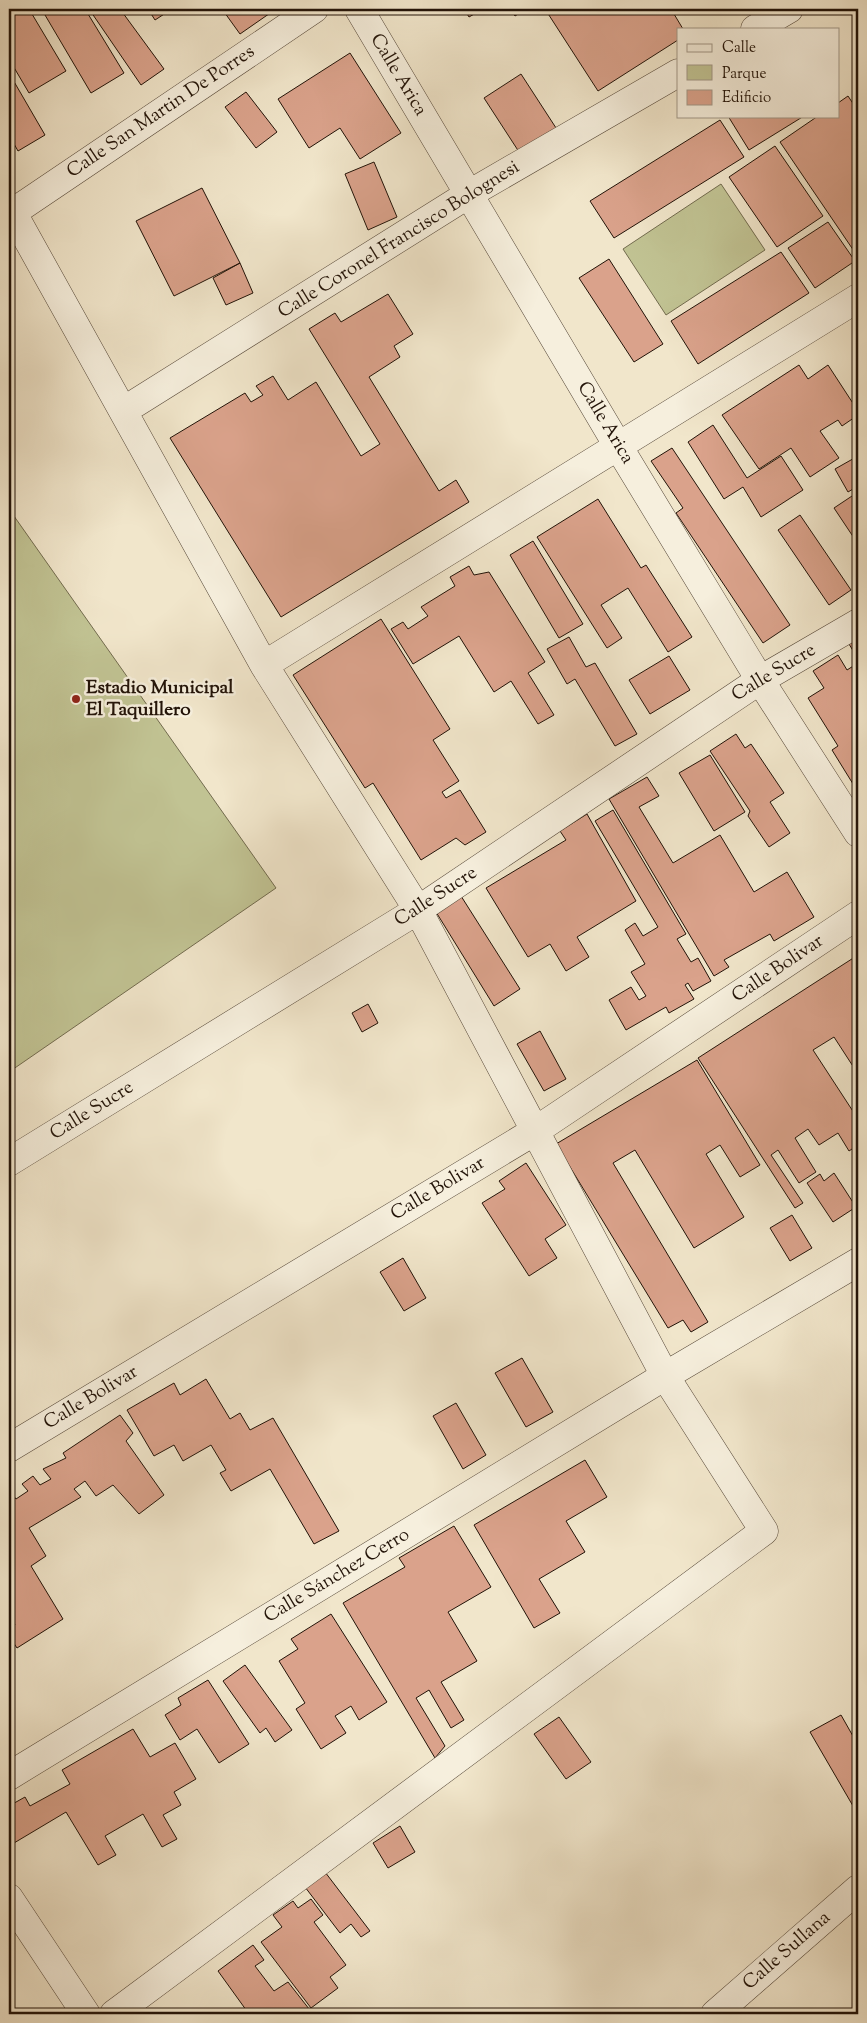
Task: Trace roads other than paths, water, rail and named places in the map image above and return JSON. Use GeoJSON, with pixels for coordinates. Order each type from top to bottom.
{"type":"FeatureCollection","features":[{"type":"Feature","properties":{"kind":"street","name":"Calle San Martin De Porres"},"geometry":{"type":"LineString","coordinates":[[10,211],[314,9]]}},
{"type":"Feature","properties":{"kind":"street","name":"Calle Arica"},"geometry":{"type":"LineString","coordinates":[[359,9],[618,446],[760,680],[858,833]]}},
{"type":"Feature","properties":{"kind":"street"},"geometry":{"type":"LineString","coordinates":[[757,28],[790,9]]}},
{"type":"Feature","properties":{"kind":"street","name":"Calle Coronel Francisco Bolognesi"},"geometry":{"type":"LineString","coordinates":[[122,411],[469,194],[677,74]]}},
{"type":"Feature","properties":{"kind":"street"},"geometry":{"type":"LineString","coordinates":[[10,211],[264,665],[418,910],[665,1376],[764,1531],[114,2014]]}},
{"type":"Feature","properties":{"kind":"street"},"geometry":{"type":"LineString","coordinates":[[264,665],[858,298]]}},
{"type":"Feature","properties":{"kind":"street","name":"Calle Sucre"},"geometry":{"type":"LineString","coordinates":[[9,1162],[418,910],[760,680],[858,623]]}},
{"type":"Feature","properties":{"kind":"street","name":"Calle Bolivar"},"geometry":{"type":"LineString","coordinates":[[9,1448],[535,1131],[858,915]]}},
{"type":"Feature","properties":{"kind":"street","name":"Calle Sánchez Cerro"},"geometry":{"type":"LineString","coordinates":[[9,1776],[665,1376],[858,1262]]}},
{"type":"Feature","properties":{"kind":"street","name":"Calle Sullana"},"geometry":{"type":"LineString","coordinates":[[715,2014],[858,1889]]}},
{"type":"Feature","properties":{"kind":"street"},"geometry":{"type":"LineString","coordinates":[[9,1898],[86,2014]]}},
{"type":"Feature","properties":{"kind":"place","name":"Estadio Municipal El Taquillero"},"geometry":{"type":"Point","coordinates":[76,699]}}]}
